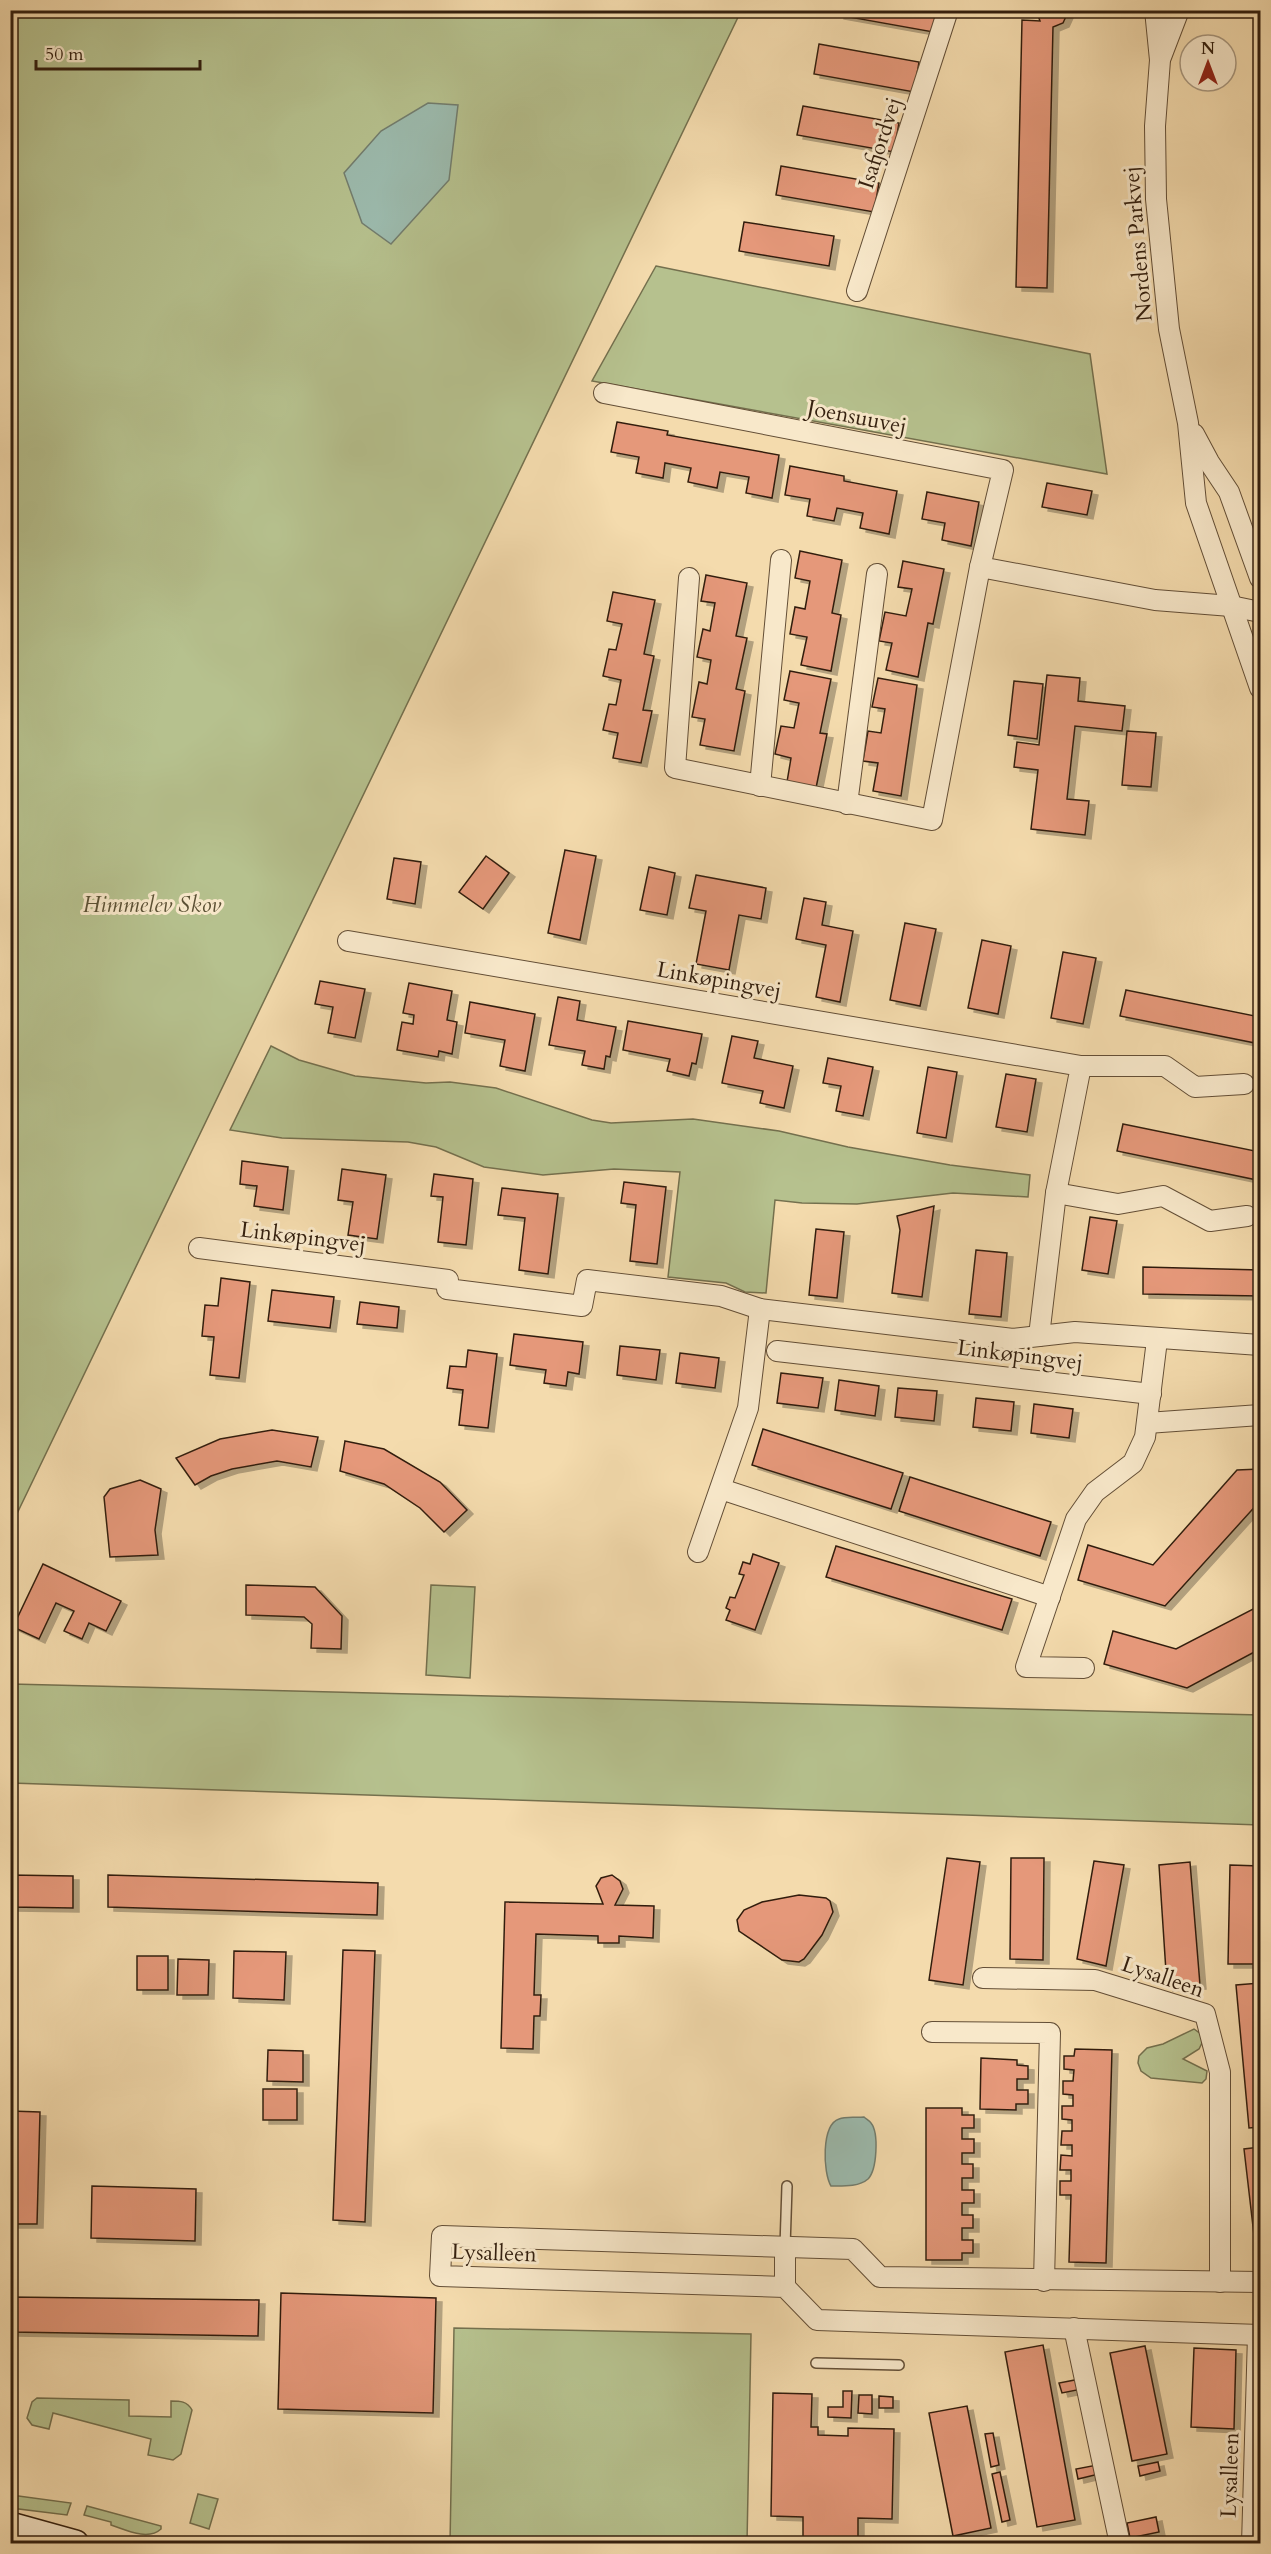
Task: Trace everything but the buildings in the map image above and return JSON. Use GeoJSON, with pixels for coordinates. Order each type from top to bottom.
{"type":"FeatureCollection","features":[{"type":"Feature","properties":{"kind":"street","name":"Isafjordvej"},"geometry":{"type":"LineString","coordinates":[[857,291],[948,10]]}},
{"type":"Feature","properties":{"kind":"street","name":"Nordens Parkvej"},"geometry":{"type":"LineString","coordinates":[[1155,10],[1160,60],[1155,126],[1156,199],[1169,329],[1188,423],[1196,503],[1260,688]]}},
{"type":"Feature","properties":{"kind":"street","name":"Nordens Parkvej"},"geometry":{"type":"LineString","coordinates":[[1160,60],[1179,10]]}},
{"type":"Feature","properties":{"kind":"street","name":"Joensuuvej"},"geometry":{"type":"LineString","coordinates":[[604,393],[1003,470],[980,567],[932,820],[675,768],[689,578]]}},
{"type":"Feature","properties":{"kind":"street","name":"Nordens Parkvej"},"geometry":{"type":"LineString","coordinates":[[1188,423],[1209,462],[1229,492],[1260,578]]}},
{"type":"Feature","properties":{"kind":"street"},"geometry":{"type":"LineString","coordinates":[[760,786],[781,560]]}},
{"type":"Feature","properties":{"kind":"street"},"geometry":{"type":"LineString","coordinates":[[980,567],[1155,600],[1231,606],[1260,612]]}},
{"type":"Feature","properties":{"kind":"street"},"geometry":{"type":"LineString","coordinates":[[847,804],[876,574]]}},
{"type":"Feature","properties":{"kind":"street","name":"Linkøpingvej"},"geometry":{"type":"LineString","coordinates":[[348,941],[1081,1066],[1165,1066],[1195,1087],[1244,1084]]}},
{"type":"Feature","properties":{"kind":"street","name":"Linkøpingvej"},"geometry":{"type":"LineString","coordinates":[[1038,1336],[1056,1193],[1081,1066]]}},
{"type":"Feature","properties":{"kind":"street"},"geometry":{"type":"LineString","coordinates":[[1056,1193],[1118,1204],[1163,1196],[1210,1221],[1247,1216]]}},
{"type":"Feature","properties":{"kind":"street","name":"Linkøpingvej"},"geometry":{"type":"LineString","coordinates":[[199,1248],[448,1280],[447,1289],[582,1306],[587,1280],[722,1296],[760,1309],[1013,1339],[1075,1332],[1157,1340],[1260,1345]]}},
{"type":"Feature","properties":{"kind":"street"},"geometry":{"type":"LineString","coordinates":[[698,1552],[748,1408],[760,1309]]}},
{"type":"Feature","properties":{"kind":"street"},"geometry":{"type":"LineString","coordinates":[[1084,1668],[1026,1667],[1076,1519],[1095,1492],[1133,1462],[1145,1437],[1157,1340]]}},
{"type":"Feature","properties":{"kind":"street","name":"Linkøpingvej"},"geometry":{"type":"LineString","coordinates":[[777,1351],[1151,1394]]}},
{"type":"Feature","properties":{"kind":"street"},"geometry":{"type":"LineString","coordinates":[[1147,1423],[1260,1415]]}},
{"type":"Feature","properties":{"kind":"street"},"geometry":{"type":"LineString","coordinates":[[721,1489],[1050,1597]]}},
{"type":"Feature","properties":{"kind":"street","name":"Lysalleen"},"geometry":{"type":"LineString","coordinates":[[983,1978],[1095,1980],[1205,2014],[1220,2072],[1220,2282]]}},
{"type":"Feature","properties":{"kind":"street"},"geometry":{"type":"LineString","coordinates":[[932,2032],[1050,2033],[1044,2281]]}},
{"type":"Feature","properties":{"kind":"street","name":"Lysalleen"},"geometry":{"type":"LineString","coordinates":[[1252,2544],[1259,2335],[817,2320],[785,2287],[440,2276],[442,2236],[853,2250],[880,2277],[1044,2281],[1260,2282]]}},
{"type":"Feature","properties":{"kind":"street"},"geometry":{"type":"LineString","coordinates":[[785,2247],[785,2287]]}},
{"type":"Feature","properties":{"kind":"street"},"geometry":{"type":"LineString","coordinates":[[1074,2328],[1120,2544]]}},
{"type":"Feature","properties":{"kind":"street"},"geometry":{"type":"LineString","coordinates":[[10,2526],[75,2544]]}},
{"type":"Feature","properties":{"kind":"lane"},"geometry":{"type":"LineString","coordinates":[[785,2247],[787,2186]]}},
{"type":"Feature","properties":{"kind":"lane"},"geometry":{"type":"LineString","coordinates":[[816,2363],[899,2365]]}},
{"type":"Feature","properties":{"kind":"green space","name":"Himmelev Skov"},"geometry":{"type":"Polygon","coordinates":[[[11,11],[741,11],[11,1526],[11,11]]]}},
{"type":"Feature","properties":{"kind":"green space"},"geometry":{"type":"Polygon","coordinates":[[[656,266],[1090,354],[1107,474],[592,381],[656,266]]]}},
{"type":"Feature","properties":{"kind":"green space"},"geometry":{"type":"Polygon","coordinates":[[[271,1046],[299,1060],[355,1076],[426,1083],[450,1082],[496,1088],[592,1120],[611,1123],[693,1119],[779,1131],[848,1147],[950,1165],[1030,1175],[1028,1197],[953,1193],[857,1204],[775,1200],[766,1293],[745,1292],[726,1283],[668,1277],[680,1172],[614,1169],[543,1175],[484,1167],[436,1147],[408,1142],[282,1138],[230,1130],[271,1046]]]}},
{"type":"Feature","properties":{"kind":"green space"},"geometry":{"type":"Polygon","coordinates":[[[431,1585],[475,1587],[470,1678],[426,1675],[431,1585]]]}},
{"type":"Feature","properties":{"kind":"green space"},"geometry":{"type":"Polygon","coordinates":[[[11,1684],[1260,1715],[1260,1825],[11,1783],[11,1684]]]}},
{"type":"Feature","properties":{"kind":"green space"},"geometry":{"type":"Polygon","coordinates":[[[1194,2029],[1201,2034],[1203,2041],[1199,2049],[1183,2059],[1207,2071],[1206,2079],[1202,2083],[1151,2078],[1141,2071],[1138,2063],[1139,2056],[1147,2048],[1163,2044],[1194,2029]]]}},
{"type":"Feature","properties":{"kind":"green space"},"geometry":{"type":"Polygon","coordinates":[[[454,2328],[751,2334],[747,2543],[450,2543],[454,2328]]]}},
{"type":"Feature","properties":{"kind":"green space"},"geometry":{"type":"Polygon","coordinates":[[[37,2398],[129,2400],[129,2416],[171,2417],[171,2401],[186,2403],[192,2410],[181,2454],[173,2460],[148,2455],[151,2439],[53,2413],[49,2429],[32,2425],[27,2418],[32,2402],[37,2398]]]}},
{"type":"Feature","properties":{"kind":"green space"},"geometry":{"type":"Polygon","coordinates":[[[198,2494],[218,2499],[209,2529],[190,2523],[198,2494]]]}},
{"type":"Feature","properties":{"kind":"green space"},"geometry":{"type":"Polygon","coordinates":[[[11,2495],[71,2503],[67,2515],[11,2508],[11,2495]]]}},
{"type":"Feature","properties":{"kind":"green space"},"geometry":{"type":"Polygon","coordinates":[[[87,2506],[161,2526],[161,2529],[150,2534],[130,2532],[111,2525],[111,2522],[84,2515],[87,2506]]]}},
{"type":"Feature","properties":{"kind":"shaded area"},"geometry":{"type":"Polygon","coordinates":[[[428,103],[458,105],[449,180],[391,244],[362,223],[344,173],[381,131],[428,103]]]}},
{"type":"Feature","properties":{"kind":"shaded area"},"geometry":{"type":"Polygon","coordinates":[[[864,2117],[874,2128],[876,2143],[871,2174],[868,2179],[851,2186],[831,2186],[825,2161],[826,2139],[829,2130],[839,2119],[864,2117]]]}}]}
